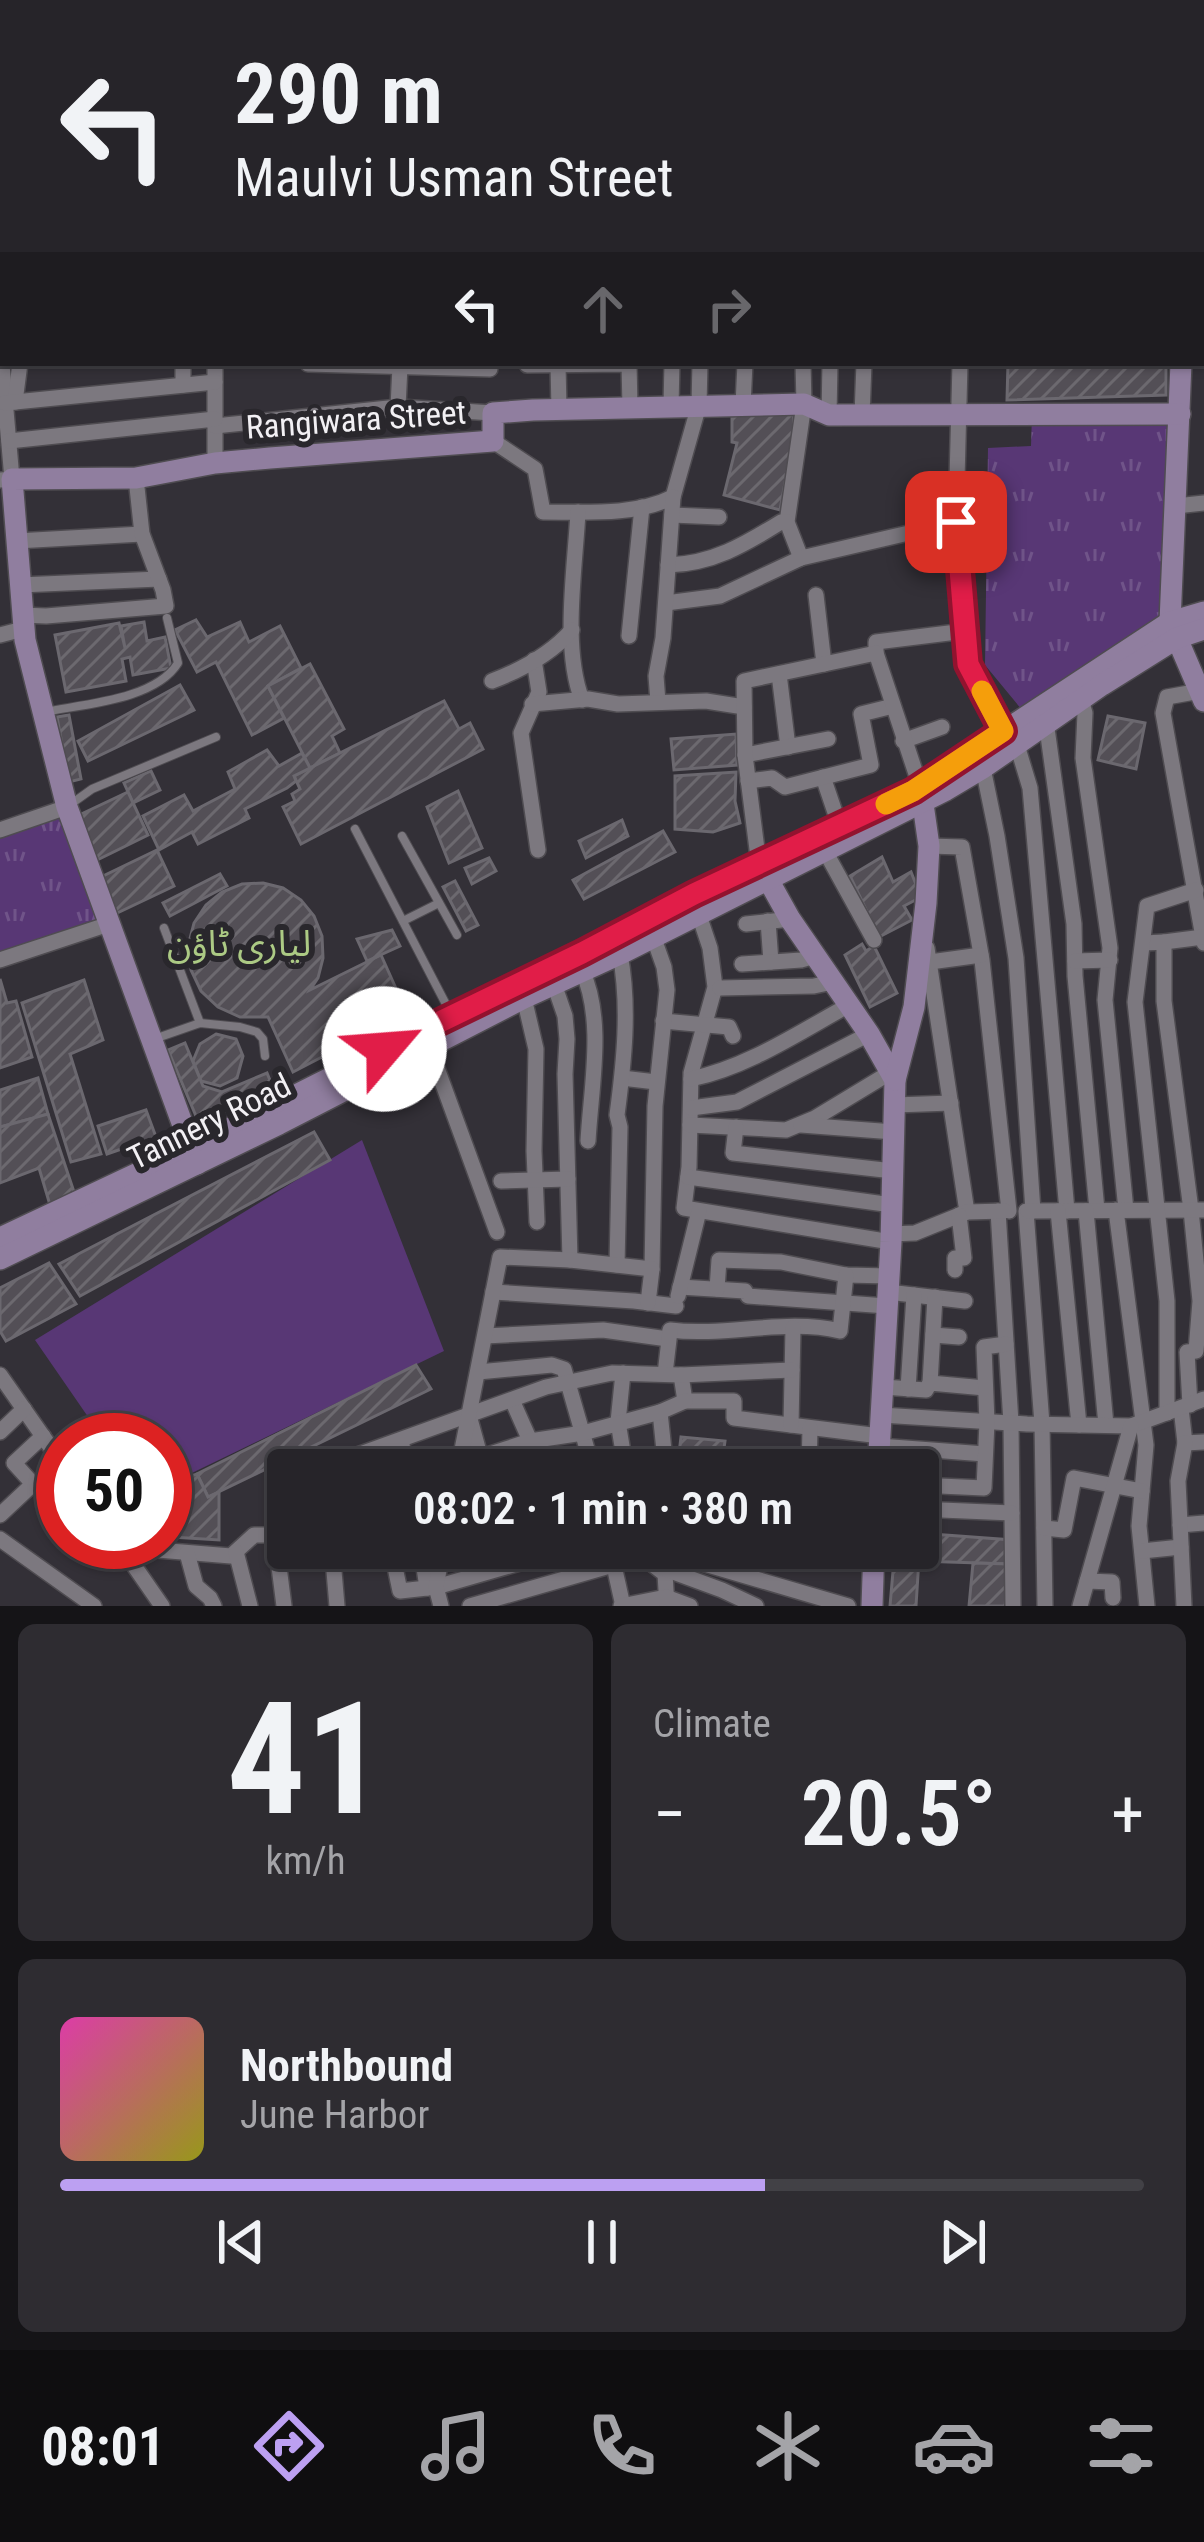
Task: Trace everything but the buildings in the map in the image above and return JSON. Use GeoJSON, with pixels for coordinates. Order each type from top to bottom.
{"type":"FeatureCollection","features":[{"type":"Feature","properties":{"kind":"street"},"geometry":{"type":"LineString","coordinates":[[2,366],[10,529],[23,622],[43,712],[67,807],[194,1156]]}},
{"type":"Feature","properties":{"kind":"street"},"geometry":{"type":"LineString","coordinates":[[6,407],[19,366]]}},
{"type":"Feature","properties":{"kind":"street"},"geometry":{"type":"LineString","coordinates":[[183,366],[183,385]]}},
{"type":"Feature","properties":{"kind":"street"},"geometry":{"type":"LineString","coordinates":[[215,366],[215,464]]}},
{"type":"Feature","properties":{"kind":"street"},"geometry":{"type":"LineString","coordinates":[[398,407],[400,366],[465,366]]}},
{"type":"Feature","properties":{"kind":"street"},"geometry":{"type":"LineString","coordinates":[[558,366],[559,409]]}},
{"type":"Feature","properties":{"kind":"street"},"geometry":{"type":"LineString","coordinates":[[628,366],[630,407]]}},
{"type":"Feature","properties":{"kind":"street"},"geometry":{"type":"LineString","coordinates":[[671,366],[671,406]]}},
{"type":"Feature","properties":{"kind":"street"},"geometry":{"type":"LineString","coordinates":[[658,702],[656,676],[672,506],[699,405],[700,366]]}},
{"type":"Feature","properties":{"kind":"street"},"geometry":{"type":"LineString","coordinates":[[743,405],[745,366]]}},
{"type":"Feature","properties":{"kind":"street"},"geometry":{"type":"LineString","coordinates":[[801,558],[787,522],[803,404],[803,366]]}},
{"type":"Feature","properties":{"kind":"street"},"geometry":{"type":"LineString","coordinates":[[830,366],[830,415]]}},
{"type":"Feature","properties":{"kind":"street"},"geometry":{"type":"LineString","coordinates":[[862,415],[864,366]]}},
{"type":"Feature","properties":{"kind":"street"},"geometry":{"type":"LineString","coordinates":[[960,366],[956,522],[968,664],[1010,738],[1030,788],[1079,1425]]}},
{"type":"Feature","properties":{"kind":"street"},"geometry":{"type":"LineString","coordinates":[[1075,961],[1110,958],[1164,942],[1203,940],[1196,890],[1198,865],[1163,712],[1167,697],[1202,696],[1174,630],[1181,366]]}},
{"type":"Feature","properties":{"kind":"street"},"geometry":{"type":"LineString","coordinates":[[6,407],[215,382]]}},
{"type":"Feature","properties":{"kind":"street","name":"Rangiwara Street"},"geometry":{"type":"LineString","coordinates":[[6,480],[136,478],[215,464],[493,441],[494,413],[559,409],[803,404],[830,415],[1180,414]]}},
{"type":"Feature","properties":{"kind":"street"},"geometry":{"type":"LineString","coordinates":[[8,441],[398,407],[494,413]]}},
{"type":"Feature","properties":{"kind":"street"},"geometry":{"type":"LineString","coordinates":[[493,441],[535,469],[543,512],[658,505],[719,517]]}},
{"type":"Feature","properties":{"kind":"street"},"geometry":{"type":"LineString","coordinates":[[0,635],[46,616],[166,606],[142,534],[136,478]]}},
{"type":"Feature","properties":{"kind":"street"},"geometry":{"type":"LineString","coordinates":[[1176,506],[1204,503]]}},
{"type":"Feature","properties":{"kind":"street"},"geometry":{"type":"LineString","coordinates":[[628,636],[642,507]]}},
{"type":"Feature","properties":{"kind":"street"},"geometry":{"type":"LineString","coordinates":[[578,512],[572,630],[574,677],[582,700]]}},
{"type":"Feature","properties":{"kind":"street"},"geometry":{"type":"LineString","coordinates":[[668,565],[710,560],[787,522]]}},
{"type":"Feature","properties":{"kind":"street"},"geometry":{"type":"LineString","coordinates":[[666,603],[720,596],[801,558],[956,522]]}},
{"type":"Feature","properties":{"kind":"street"},"geometry":{"type":"LineString","coordinates":[[10,529],[142,534]]}},
{"type":"Feature","properties":{"kind":"street"},"geometry":{"type":"LineString","coordinates":[[20,585],[159,579]]}},
{"type":"Feature","properties":{"kind":"street"},"geometry":{"type":"LineString","coordinates":[[816,595],[824,664]]}},
{"type":"Feature","properties":{"kind":"street","name":"Tannery Road"},"geometry":{"type":"LineString","coordinates":[[426,1038],[452,1016],[763,872],[825,850],[921,794],[1204,612]]}},
{"type":"Feature","properties":{"kind":"street","name":"Tannery Road"},"geometry":{"type":"LineString","coordinates":[[0,1259],[426,1038],[620,954],[840,826],[983,768],[1010,738],[1082,700],[1174,630],[1204,629]]}},
{"type":"Feature","properties":{"kind":"street"},"geometry":{"type":"LineString","coordinates":[[492,681],[560,644],[572,630]]}},
{"type":"Feature","properties":{"kind":"street"},"geometry":{"type":"LineString","coordinates":[[879,1449],[891,1239],[893,1076],[914,1007],[929,846],[921,794],[876,643],[965,631]]}},
{"type":"Feature","properties":{"kind":"street"},"geometry":{"type":"LineString","coordinates":[[877,653],[744,681],[745,755],[763,872],[779,920],[815,956],[893,1076]]}},
{"type":"Feature","properties":{"kind":"street"},"geometry":{"type":"LineString","coordinates":[[534,660],[539,692],[521,733],[538,850]]}},
{"type":"Feature","properties":{"kind":"street"},"geometry":{"type":"LineString","coordinates":[[779,674],[788,747]]}},
{"type":"Feature","properties":{"kind":"street"},"geometry":{"type":"LineString","coordinates":[[1082,700],[1083,758],[1110,958],[1105,1000],[1122,1262],[1136,1424],[1146,1445],[1139,1526],[1147,1606]]}},
{"type":"Feature","properties":{"kind":"street"},"geometry":{"type":"LineString","coordinates":[[532,704],[706,701],[744,707]]}},
{"type":"Feature","properties":{"kind":"street"},"geometry":{"type":"LineString","coordinates":[[748,781],[772,778],[785,787],[872,765],[861,715],[893,706]]}},
{"type":"Feature","properties":{"kind":"street"},"geometry":{"type":"LineString","coordinates":[[1046,722],[1074,924],[1092,1211],[1091,1265],[1106,1425]]}},
{"type":"Feature","properties":{"kind":"street"},"geometry":{"type":"LineString","coordinates":[[903,741],[942,728]]}},
{"type":"Feature","properties":{"kind":"street"},"geometry":{"type":"LineString","coordinates":[[745,755],[828,739]]}},
{"type":"Feature","properties":{"kind":"street"},"geometry":{"type":"LineString","coordinates":[[983,768],[1015,953],[1017,1211],[1006,1344],[1012,1606]]}},
{"type":"Feature","properties":{"kind":"street"},"geometry":{"type":"LineString","coordinates":[[823,777],[840,826]]}},
{"type":"Feature","properties":{"kind":"street"},"geometry":{"type":"LineString","coordinates":[[0,830],[67,807]]}},
{"type":"Feature","properties":{"kind":"street"},"geometry":{"type":"LineString","coordinates":[[929,846],[962,847],[1017,1211],[1031,1274],[1042,1424],[1045,1606]]}},
{"type":"Feature","properties":{"kind":"street"},"geometry":{"type":"LineString","coordinates":[[825,850],[874,940]]}},
{"type":"Feature","properties":{"kind":"street"},"geometry":{"type":"LineString","coordinates":[[1185,1407],[1167,1300],[1135,1002],[1147,906],[1196,890]]}},
{"type":"Feature","properties":{"kind":"street"},"geometry":{"type":"LineString","coordinates":[[698,912],[716,988],[691,1079],[684,1208],[891,1239],[963,1213],[1197,1210]]}},
{"type":"Feature","properties":{"kind":"street"},"geometry":{"type":"LineString","coordinates":[[746,924],[779,920]]}},
{"type":"Feature","properties":{"kind":"street"},"geometry":{"type":"LineString","coordinates":[[771,962],[779,920]]}},
{"type":"Feature","properties":{"kind":"street"},"geometry":{"type":"LineString","coordinates":[[923,921],[963,1213],[964,1258],[955,1258],[955,1270]]}},
{"type":"Feature","properties":{"kind":"street"},"geometry":{"type":"LineString","coordinates":[[0,960],[109,924]]}},
{"type":"Feature","properties":{"kind":"street"},"geometry":{"type":"LineString","coordinates":[[648,1303],[656,1082],[667,990],[653,936]]}},
{"type":"Feature","properties":{"kind":"street"},"geometry":{"type":"LineString","coordinates":[[1164,942],[1164,1001],[1197,1210],[1200,1301],[1196,1351],[1187,1352],[1185,1443],[1178,1481],[1184,1606]]}},
{"type":"Feature","properties":{"kind":"street"},"geometry":{"type":"LineString","coordinates":[[1015,953],[1045,951]]}},
{"type":"Feature","properties":{"kind":"street"},"geometry":{"type":"LineString","coordinates":[[617,1265],[617,1115],[626,1018],[620,954]]}},
{"type":"Feature","properties":{"kind":"street"},"geometry":{"type":"LineString","coordinates":[[742,964],[815,956]]}},
{"type":"Feature","properties":{"kind":"street"},"geometry":{"type":"LineString","coordinates":[[929,962],[981,956]]}},
{"type":"Feature","properties":{"kind":"street"},"geometry":{"type":"LineString","coordinates":[[582,970],[592,992],[594,1018],[588,1141]]}},
{"type":"Feature","properties":{"kind":"street"},"geometry":{"type":"LineString","coordinates":[[721,988],[833,982]]}},
{"type":"Feature","properties":{"kind":"street"},"geometry":{"type":"LineString","coordinates":[[554,984],[568,1039],[570,1260]]}},
{"type":"Feature","properties":{"kind":"street"},"geometry":{"type":"LineString","coordinates":[[524,998],[536,1049],[537,1222]]}},
{"type":"Feature","properties":{"kind":"street"},"geometry":{"type":"LineString","coordinates":[[691,1079],[741,1064],[849,1005]]}},
{"type":"Feature","properties":{"kind":"street"},"geometry":{"type":"LineString","coordinates":[[663,1022],[729,1027],[734,1036]]}},
{"type":"Feature","properties":{"kind":"street"},"geometry":{"type":"LineString","coordinates":[[690,1117],[736,1102],[869,1034]]}},
{"type":"Feature","properties":{"kind":"street"},"geometry":{"type":"LineString","coordinates":[[426,1038],[497,1232]]}},
{"type":"Feature","properties":{"kind":"street"},"geometry":{"type":"LineString","coordinates":[[1055,1074],[1084,1072]]}},
{"type":"Feature","properties":{"kind":"street"},"geometry":{"type":"LineString","coordinates":[[690,1117],[736,1127],[786,1130],[893,1076]]}},
{"type":"Feature","properties":{"kind":"street"},"geometry":{"type":"LineString","coordinates":[[622,1078],[656,1082]]}},
{"type":"Feature","properties":{"kind":"street"},"geometry":{"type":"LineString","coordinates":[[895,1105],[951,1103]]}},
{"type":"Feature","properties":{"kind":"street"},"geometry":{"type":"LineString","coordinates":[[798,1125],[894,1132]]}},
{"type":"Feature","properties":{"kind":"street"},"geometry":{"type":"LineString","coordinates":[[736,1127],[733,1153],[893,1172]]}},
{"type":"Feature","properties":{"kind":"street","name":"Tannery Road"},"geometry":{"type":"LineString","coordinates":[[0,1238],[194,1156]]}},
{"type":"Feature","properties":{"kind":"street"},"geometry":{"type":"LineString","coordinates":[[688,1177],[892,1205]]}},
{"type":"Feature","properties":{"kind":"street"},"geometry":{"type":"LineString","coordinates":[[501,1181],[568,1179]]}},
{"type":"Feature","properties":{"kind":"street"},"geometry":{"type":"LineString","coordinates":[[685,1401],[673,1375],[669,1335],[699,1211]]}},
{"type":"Feature","properties":{"kind":"street"},"geometry":{"type":"LineString","coordinates":[[462,1449],[500,1257],[652,1269]]}},
{"type":"Feature","properties":{"kind":"street"},"geometry":{"type":"LineString","coordinates":[[717,1289],[719,1260],[781,1262],[846,1275],[888,1291],[965,1301]]}},
{"type":"Feature","properties":{"kind":"street"},"geometry":{"type":"LineString","coordinates":[[1091,1265],[1122,1262]]}},
{"type":"Feature","properties":{"kind":"street"},"geometry":{"type":"LineString","coordinates":[[1031,1274],[1064,1271]]}},
{"type":"Feature","properties":{"kind":"street"},"geometry":{"type":"LineString","coordinates":[[484,1336],[603,1330],[669,1335],[793,1328],[840,1331],[846,1275]]}},
{"type":"Feature","properties":{"kind":"street"},"geometry":{"type":"LineString","coordinates":[[680,1287],[843,1303],[888,1291]]}},
{"type":"Feature","properties":{"kind":"street"},"geometry":{"type":"LineString","coordinates":[[493,1292],[676,1306]]}},
{"type":"Feature","properties":{"kind":"street"},"geometry":{"type":"LineString","coordinates":[[908,1389],[914,1295]]}},
{"type":"Feature","properties":{"kind":"street"},"geometry":{"type":"LineString","coordinates":[[883,1387],[926,1390],[935,1297]]}},
{"type":"Feature","properties":{"kind":"street"},"geometry":{"type":"LineString","coordinates":[[790,1425],[793,1328]]}},
{"type":"Feature","properties":{"kind":"street"},"geometry":{"type":"LineString","coordinates":[[933,1335],[959,1337]]}},
{"type":"Feature","properties":{"kind":"street"},"geometry":{"type":"LineString","coordinates":[[939,1486],[984,1488],[983,1347],[1006,1344]]}},
{"type":"Feature","properties":{"kind":"street"},"geometry":{"type":"LineString","coordinates":[[478,1372],[564,1369],[587,1449]]}},
{"type":"Feature","properties":{"kind":"street"},"geometry":{"type":"LineString","coordinates":[[373,1449],[546,1387],[612,1373],[792,1370]]}},
{"type":"Feature","properties":{"kind":"street"},"geometry":{"type":"LineString","coordinates":[[735,1372],[734,1418],[880,1432],[985,1454]]}},
{"type":"Feature","properties":{"kind":"street"},"geometry":{"type":"LineString","coordinates":[[622,1449],[618,1422],[623,1373]]}},
{"type":"Feature","properties":{"kind":"street"},"geometry":{"type":"LineString","coordinates":[[930,1383],[985,1388]]}},
{"type":"Feature","properties":{"kind":"street"},"geometry":{"type":"LineString","coordinates":[[2,1384],[36,1426]]}},
{"type":"Feature","properties":{"kind":"street"},"geometry":{"type":"LineString","coordinates":[[512,1400],[534,1449]]}},
{"type":"Feature","properties":{"kind":"street"},"geometry":{"type":"LineString","coordinates":[[513,1449],[530,1441],[583,1433],[660,1412],[685,1401],[734,1401]]}},
{"type":"Feature","properties":{"kind":"street"},"geometry":{"type":"LineString","coordinates":[[880,1432],[987,1421],[1136,1424],[1185,1407]]}},
{"type":"Feature","properties":{"kind":"street"},"geometry":{"type":"LineString","coordinates":[[0,1432],[24,1409]]}},
{"type":"Feature","properties":{"kind":"street"},"geometry":{"type":"LineString","coordinates":[[660,1412],[664,1449]]}},
{"type":"Feature","properties":{"kind":"street"},"geometry":{"type":"LineString","coordinates":[[469,1416],[478,1449]]}},
{"type":"Feature","properties":{"kind":"street"},"geometry":{"type":"LineString","coordinates":[[1080,1606],[1136,1424]]}},
{"type":"Feature","properties":{"kind":"street"},"geometry":{"type":"LineString","coordinates":[[810,1428],[810,1449]]}},
{"type":"Feature","properties":{"kind":"street"},"geometry":{"type":"LineString","coordinates":[[401,1440],[403,1449]]}},
{"type":"Feature","properties":{"kind":"street"},"geometry":{"type":"LineString","coordinates":[[1185,1443],[1204,1442]]}},
{"type":"Feature","properties":{"kind":"street"},"geometry":{"type":"LineString","coordinates":[[0,1515],[33,1484],[14,1463],[36,1443]]}},
{"type":"Feature","properties":{"kind":"street"},"geometry":{"type":"LineString","coordinates":[[1044,1528],[1064,1530],[1074,1478],[1142,1491]]}},
{"type":"Feature","properties":{"kind":"street"},"geometry":{"type":"LineString","coordinates":[[952,1510],[953,1487]]}},
{"type":"Feature","properties":{"kind":"street"},"geometry":{"type":"LineString","coordinates":[[939,1510],[1012,1513]]}},
{"type":"Feature","properties":{"kind":"street"},"geometry":{"type":"LineString","coordinates":[[1180,1525],[1204,1523]]}},
{"type":"Feature","properties":{"kind":"street"},"geometry":{"type":"LineString","coordinates":[[192,1553],[231,1556],[254,1535],[267,1535]]}},
{"type":"Feature","properties":{"kind":"street"},"geometry":{"type":"LineString","coordinates":[[0,1539],[88,1605]]}},
{"type":"Feature","properties":{"kind":"street"},"geometry":{"type":"LineString","coordinates":[[1142,1551],[1181,1547]]}},
{"type":"Feature","properties":{"kind":"street"},"geometry":{"type":"LineString","coordinates":[[236,1552],[250,1606]]}},
{"type":"Feature","properties":{"kind":"street"},"geometry":{"type":"LineString","coordinates":[[136,1569],[162,1606]]}},
{"type":"Feature","properties":{"kind":"street"},"geometry":{"type":"LineString","coordinates":[[192,1569],[196,1586],[214,1606]]}},
{"type":"Feature","properties":{"kind":"street"},"geometry":{"type":"LineString","coordinates":[[282,1569],[284,1606]]}},
{"type":"Feature","properties":{"kind":"street"},"geometry":{"type":"LineString","coordinates":[[334,1569],[338,1606]]}},
{"type":"Feature","properties":{"kind":"street"},"geometry":{"type":"LineString","coordinates":[[395,1569],[400,1592],[496,1569]]}},
{"type":"Feature","properties":{"kind":"street"},"geometry":{"type":"LineString","coordinates":[[426,1569],[440,1606]]}},
{"type":"Feature","properties":{"kind":"street"},"geometry":{"type":"LineString","coordinates":[[431,1587],[437,1569]]}},
{"type":"Feature","properties":{"kind":"street"},"geometry":{"type":"LineString","coordinates":[[470,1606],[575,1569]]}},
{"type":"Feature","properties":{"kind":"street"},"geometry":{"type":"LineString","coordinates":[[615,1569],[622,1606],[666,1602],[690,1606]]}},
{"type":"Feature","properties":{"kind":"street"},"geometry":{"type":"LineString","coordinates":[[661,1569],[666,1602]]}},
{"type":"Feature","properties":{"kind":"street"},"geometry":{"type":"LineString","coordinates":[[677,1569],[756,1606]]}},
{"type":"Feature","properties":{"kind":"street"},"geometry":{"type":"LineString","coordinates":[[700,1569],[848,1606]]}},
{"type":"Feature","properties":{"kind":"street"},"geometry":{"type":"LineString","coordinates":[[872,1606],[873,1569]]}},
{"type":"Feature","properties":{"kind":"street"},"geometry":{"type":"LineString","coordinates":[[1087,1581],[1112,1582],[1113,1598]]}},
{"type":"Feature","properties":{"kind":"lane"},"geometry":{"type":"LineString","coordinates":[[43,712],[134,694],[164,679],[178,664],[167,618]]}},
{"type":"Feature","properties":{"kind":"lane"},"geometry":{"type":"LineString","coordinates":[[67,807],[92,789],[215,736]]}},
{"type":"Feature","properties":{"kind":"lane"},"geometry":{"type":"LineString","coordinates":[[355,829],[452,1016]]}},
{"type":"Feature","properties":{"kind":"lane"},"geometry":{"type":"LineString","coordinates":[[402,836],[457,935]]}},
{"type":"Feature","properties":{"kind":"lane"},"geometry":{"type":"LineString","coordinates":[[403,921],[439,903]]}},
{"type":"Feature","properties":{"kind":"lane"},"geometry":{"type":"LineString","coordinates":[[164,928],[200,1023]]}},
{"type":"Feature","properties":{"kind":"lane"},"geometry":{"type":"LineString","coordinates":[[151,1040],[200,1023],[219,1023],[257,1032],[266,1056]]}},
{"type":"Feature","properties":{"kind":"green space"},"geometry":{"type":"Polygon","coordinates":[[[1180,414],[1170,622],[1027,716],[985,665],[988,448],[1031,446],[1032,415],[1180,414]]]}},
{"type":"Feature","properties":{"kind":"green space"},"geometry":{"type":"Polygon","coordinates":[[[67,807],[109,924],[0,960],[0,830],[67,807]]]}},
{"type":"Feature","properties":{"kind":"green space"},"geometry":{"type":"Polygon","coordinates":[[[362,1140],[444,1351],[192,1473],[192,1413],[85,1413],[35,1340],[362,1140]]]}},
{"type":"Feature","properties":{"kind":"slow traffic"},"geometry":{"type":"LineString","coordinates":[[886,804],[1003,731],[982,691]]}},
{"type":"Feature","properties":{"kind":"district","name":"لیاری ٹاؤن"},"geometry":{"type":"Point","coordinates":[239,943]}},
{"type":"Feature","properties":{"kind":"route"},"geometry":{"type":"LineString","coordinates":[[384,1049],[913,791],[1003,731],[968,664],[956,522]]}}]}
